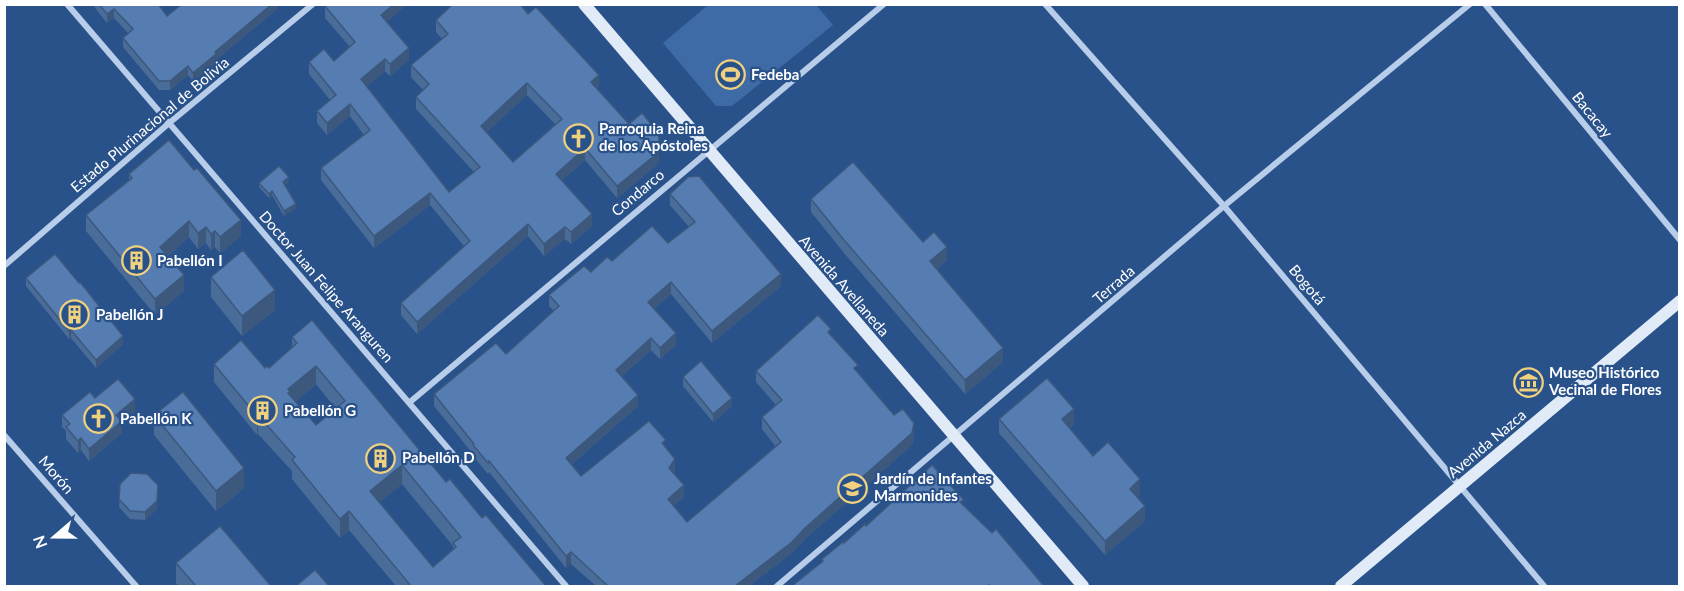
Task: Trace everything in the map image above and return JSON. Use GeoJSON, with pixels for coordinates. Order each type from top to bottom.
{"type":"FeatureCollection","features":[{"type":"Feature","properties":{"kind":"main road","name":"Avenida Avellaneda"},"geometry":{"type":"LineString","coordinates":[[584,4],[1083,586]]}},
{"type":"Feature","properties":{"kind":"main road","name":"Avenida Nazca"},"geometry":{"type":"LineString","coordinates":[[1341,586],[1680,301]]}},
{"type":"Feature","properties":{"kind":"street","name":"Doctor Juan Felipe Aranguren"},"geometry":{"type":"LineString","coordinates":[[67,4],[566,586]]}},
{"type":"Feature","properties":{"kind":"street","name":"Estado Plurinacional de Bolivia"},"geometry":{"type":"LineString","coordinates":[[4,266],[168,124],[313,4]]}},
{"type":"Feature","properties":{"kind":"street","name":"Condarco"},"geometry":{"type":"LineString","coordinates":[[410,402],[884,4]]}},
{"type":"Feature","properties":{"kind":"street","name":"Bogotá"},"geometry":{"type":"LineString","coordinates":[[1045,4],[1224,206],[1544,586]]}},
{"type":"Feature","properties":{"kind":"street","name":"Terrada"},"geometry":{"type":"LineString","coordinates":[[777,586],[1224,206],[1470,4]]}},
{"type":"Feature","properties":{"kind":"street","name":"Bacacay"},"geometry":{"type":"LineString","coordinates":[[1485,4],[1680,240]]}},
{"type":"Feature","properties":{"kind":"street","name":"Morón"},"geometry":{"type":"LineString","coordinates":[[4,435],[136,586]]}},
{"type":"Feature","properties":{"kind":"shaded area","name":"Fedeba"},"geometry":{"type":"Polygon","coordinates":[[[708,5],[816,5],[833,25],[732,106],[716,106],[663,43],[708,5]]]}},
{"type":"Feature","properties":{"kind":"building"},"geometry":{"type":"Polygon","coordinates":[[[99,4],[158,4],[167,16],[182,4],[272,4],[193,73],[188,66],[170,81],[159,81],[123,38],[133,29],[114,9],[107,14],[99,4]]]}},
{"type":"Feature","properties":{"kind":"building"},"geometry":{"type":"Polygon","coordinates":[[[327,4],[394,4],[381,15],[409,48],[390,64],[385,59],[361,79],[449,192],[480,167],[416,97],[429,84],[411,65],[448,34],[436,20],[453,4],[520,4],[528,14],[536,7],[599,75],[591,82],[629,124],[642,113],[659,134],[659,152],[617,186],[585,148],[556,174],[592,214],[571,232],[565,227],[544,244],[528,224],[417,322],[401,303],[470,241],[430,193],[374,236],[321,168],[370,130],[350,104],[327,123],[317,111],[336,95],[309,62],[324,49],[334,61],[355,42],[325,6],[327,4]],[[527,83],[481,126],[513,162],[562,119],[527,83]]]}},
{"type":"Feature","properties":{"kind":"building"},"geometry":{"type":"Polygon","coordinates":[[[169,140],[194,170],[197,168],[241,220],[220,237],[215,231],[211,234],[206,227],[198,233],[189,221],[160,247],[184,275],[155,299],[86,215],[132,178],[129,174],[169,140]]]}},
{"type":"Feature","properties":{"kind":"building"},"geometry":{"type":"Polygon","coordinates":[[[853,162],[923,242],[934,232],[947,247],[930,261],[1003,348],[965,380],[811,199],[853,162]]]}},
{"type":"Feature","properties":{"kind":"building"},"geometry":{"type":"Polygon","coordinates":[[[279,166],[289,177],[283,182],[296,204],[284,211],[272,191],[269,194],[259,183],[279,166]]]}},
{"type":"Feature","properties":{"kind":"building"},"geometry":{"type":"Polygon","coordinates":[[[699,176],[781,274],[712,331],[671,282],[648,302],[676,333],[660,348],[651,338],[616,370],[638,395],[566,458],[581,476],[649,421],[666,440],[662,443],[675,459],[669,468],[684,485],[668,499],[687,522],[781,442],[762,417],[782,400],[756,371],[818,315],[831,329],[828,332],[858,365],[854,368],[894,415],[903,409],[914,423],[912,433],[792,542],[735,586],[608,586],[571,552],[566,556],[489,461],[488,463],[473,445],[434,394],[496,343],[506,354],[559,306],[549,295],[584,266],[591,272],[607,257],[612,261],[652,226],[668,243],[695,222],[670,194],[688,177],[699,176]]]}},
{"type":"Feature","properties":{"kind":"building"},"geometry":{"type":"Polygon","coordinates":[[[243,250],[275,290],[242,316],[211,277],[243,250]]]}},
{"type":"Feature","properties":{"kind":"building","name":"Pabellón J"},"geometry":{"type":"Polygon","coordinates":[[[55,254],[123,336],[96,360],[26,278],[55,254]]]}},
{"type":"Feature","properties":{"kind":"building"},"geometry":{"type":"Polygon","coordinates":[[[312,320],[446,482],[450,479],[482,518],[486,515],[546,586],[411,586],[349,511],[340,519],[292,460],[295,457],[214,364],[241,340],[265,368],[267,366],[269,368],[297,343],[292,337],[312,320]],[[316,366],[288,389],[290,391],[288,393],[316,425],[345,401],[316,366]],[[402,465],[370,491],[433,567],[456,547],[453,543],[461,537],[402,465]]]}},
{"type":"Feature","properties":{"kind":"building"},"geometry":{"type":"Polygon","coordinates":[[[701,361],[732,398],[713,414],[683,377],[701,361]]]}},
{"type":"Feature","properties":{"kind":"building"},"geometry":{"type":"Polygon","coordinates":[[[1047,378],[1074,409],[1062,419],[1093,456],[1108,442],[1140,479],[1130,489],[1145,506],[1105,541],[999,419],[1047,378]]]}},
{"type":"Feature","properties":{"kind":"building","name":"Pabellón K"},"geometry":{"type":"Polygon","coordinates":[[[118,379],[135,399],[116,415],[122,421],[89,449],[81,438],[78,441],[66,427],[70,424],[62,415],[90,392],[95,398],[118,379]]]}},
{"type":"Feature","properties":{"kind":"building"},"geometry":{"type":"Polygon","coordinates":[[[183,392],[244,468],[216,491],[154,415],[183,392]]]}},
{"type":"Feature","properties":{"kind":"building"},"geometry":{"type":"Polygon","coordinates":[[[932,465],[964,500],[960,502],[992,533],[996,529],[1044,586],[792,586],[865,524],[866,526],[932,465]]]}},
{"type":"Feature","properties":{"kind":"building"},"geometry":{"type":"Polygon","coordinates":[[[131,473],[147,474],[158,485],[157,501],[145,512],[130,511],[119,499],[120,484],[131,473]]]}},
{"type":"Feature","properties":{"kind":"building"},"geometry":{"type":"Polygon","coordinates":[[[220,526],[271,586],[196,586],[176,563],[220,526]]]}},
{"type":"Feature","properties":{"kind":"building"},"geometry":{"type":"Polygon","coordinates":[[[315,570],[329,586],[296,586],[315,570]]]}},
{"type":"Feature","properties":{"kind":"place","name":"Fedeba"},"geometry":{"type":"Point","coordinates":[730,75]}},
{"type":"Feature","properties":{"kind":"place","name":"Parroquia Reina de los Apóstoles"},"geometry":{"type":"Point","coordinates":[578,138]}},
{"type":"Feature","properties":{"kind":"place","name":"Pabellón I"},"geometry":{"type":"Point","coordinates":[136,261]}},
{"type":"Feature","properties":{"kind":"place","name":"Pabellón J"},"geometry":{"type":"Point","coordinates":[75,315]}},
{"type":"Feature","properties":{"kind":"place","name":"Museo Histórico Vecinal de Flores"},"geometry":{"type":"Point","coordinates":[1528,382]}},
{"type":"Feature","properties":{"kind":"place","name":"Pabellón G"},"geometry":{"type":"Point","coordinates":[263,411]}},
{"type":"Feature","properties":{"kind":"place","name":"Pabellón K"},"geometry":{"type":"Point","coordinates":[99,419]}},
{"type":"Feature","properties":{"kind":"place","name":"Pabellón D"},"geometry":{"type":"Point","coordinates":[381,458]}},
{"type":"Feature","properties":{"kind":"place","name":"Jardín de Infantes Marmonides"},"geometry":{"type":"Point","coordinates":[853,488]}}]}
